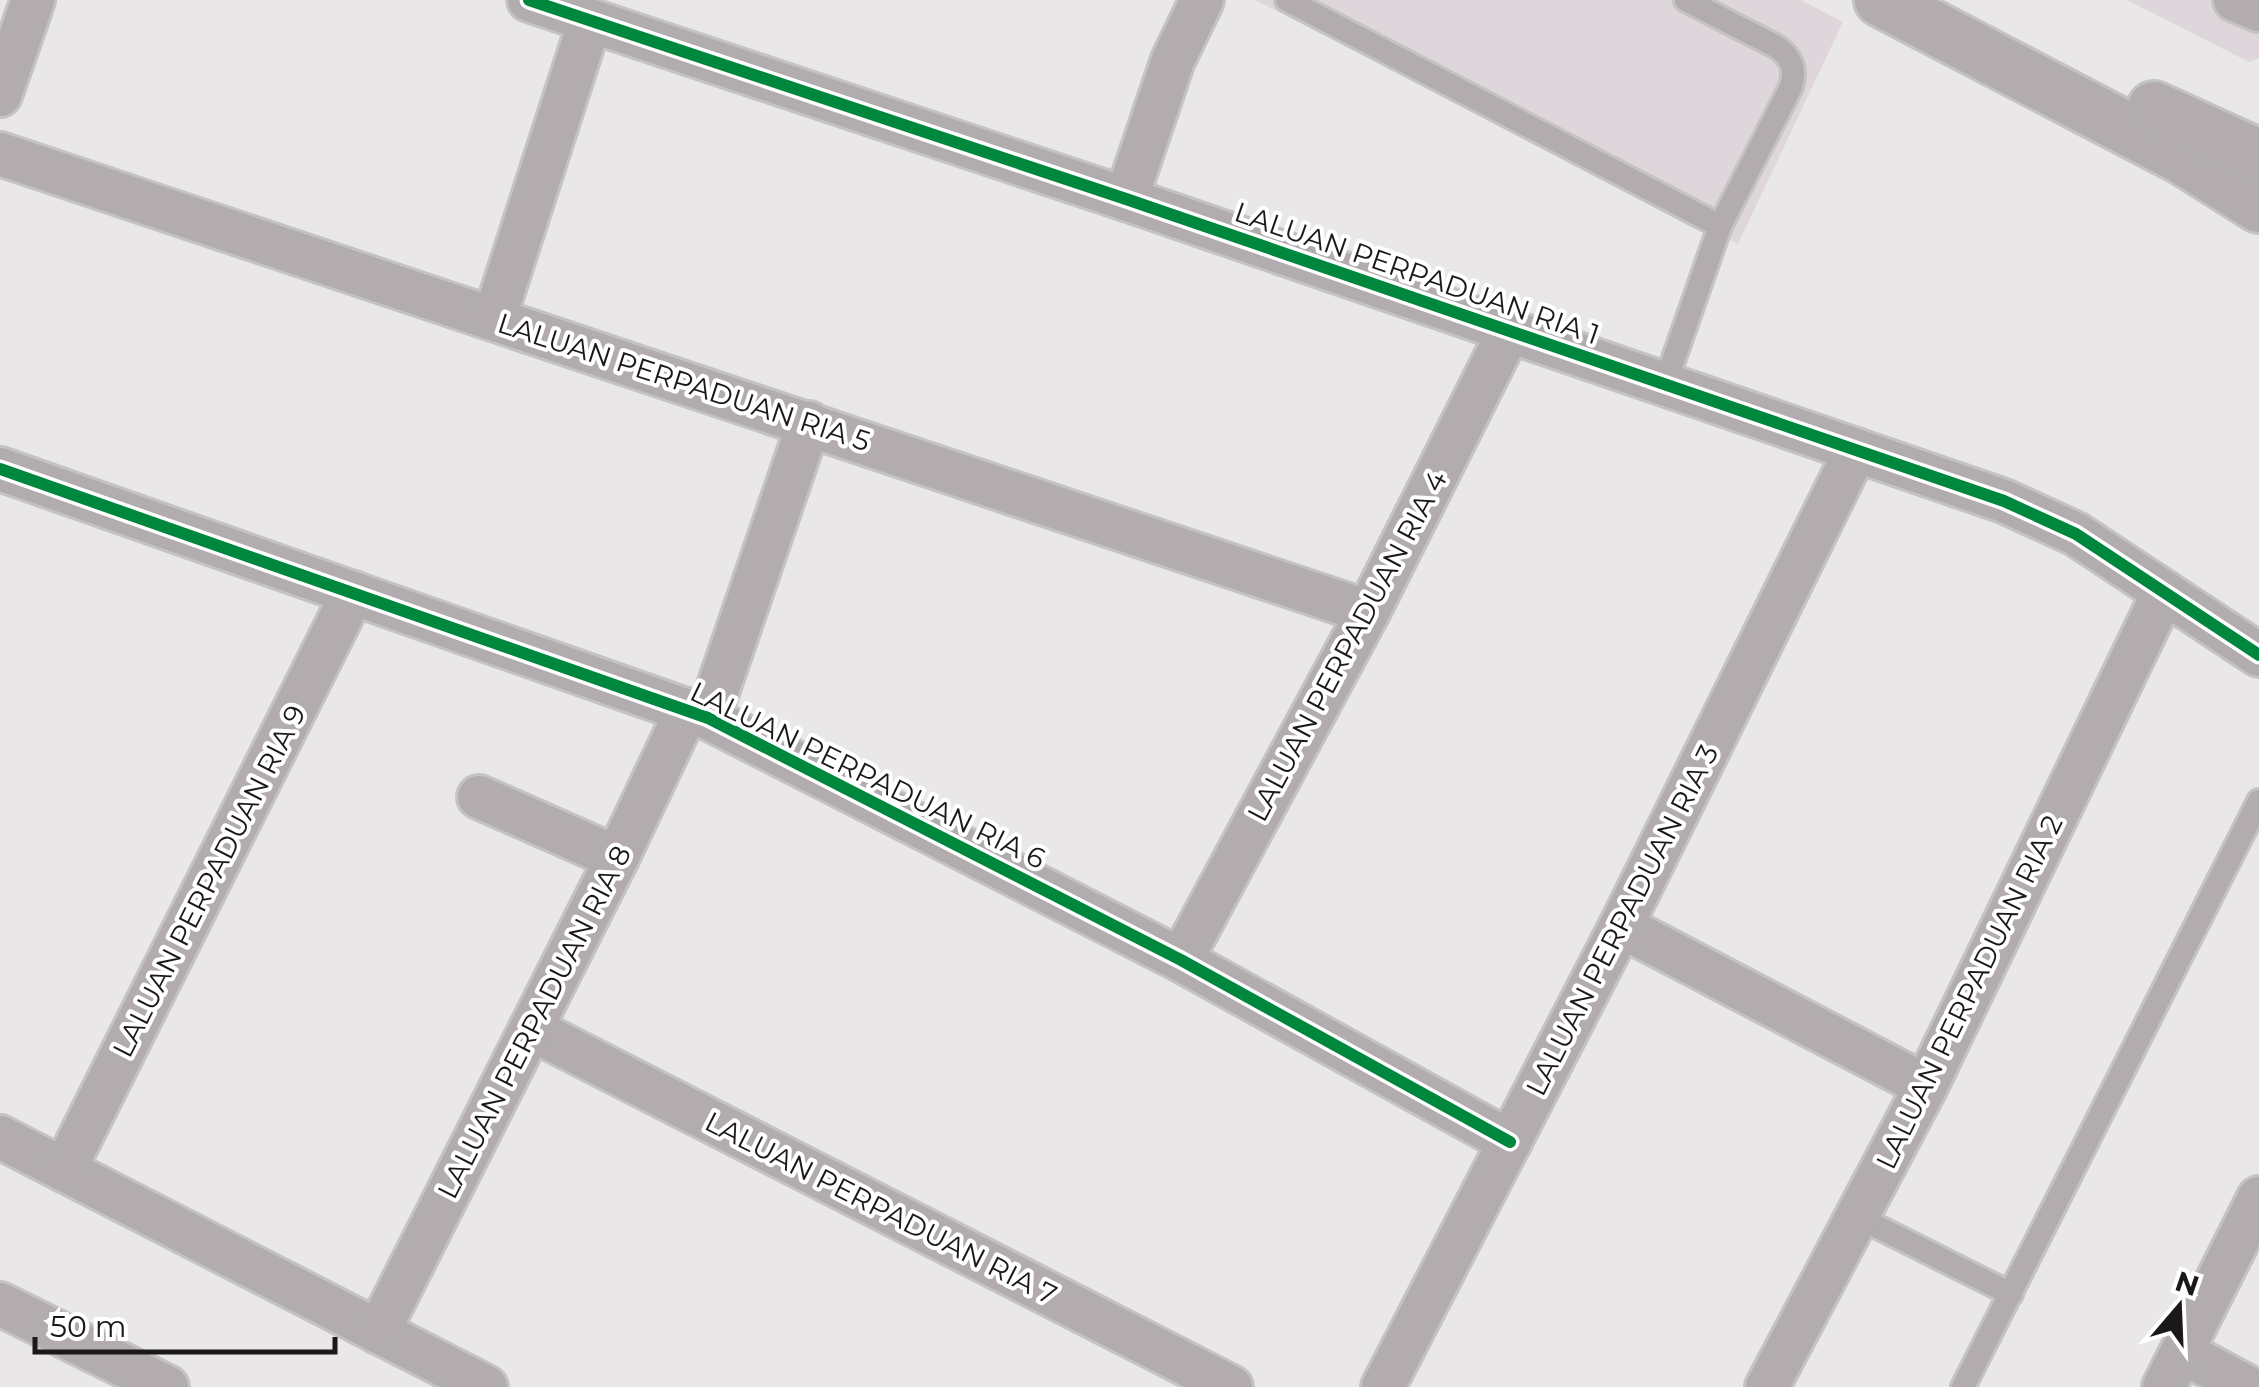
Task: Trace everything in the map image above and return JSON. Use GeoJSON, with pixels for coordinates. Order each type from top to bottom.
{"type":"FeatureCollection","features":[{"type":"Feature","properties":{"kind":"street"},"geometry":{"type":"LineString","coordinates":[[0,95],[33,0]]}},
{"type":"Feature","properties":{"kind":"street","name":"LALUAN PERPADUAN RIA 1"},"geometry":{"type":"LineString","coordinates":[[529,0],[1126,199],[2004,501],[2102,551],[2259,656]]}},
{"type":"Feature","properties":{"kind":"street"},"geometry":{"type":"LineString","coordinates":[[1126,199],[1173,60],[1202,0]]}},
{"type":"Feature","properties":{"kind":"street"},"geometry":{"type":"LineString","coordinates":[[1881,0],[2183,158],[2259,206]]}},
{"type":"Feature","properties":{"kind":"street"},"geometry":{"type":"LineString","coordinates":[[1926,0],[2259,156]]}},
{"type":"Feature","properties":{"kind":"street"},"geometry":{"type":"LineString","coordinates":[[2236,0],[2259,10]]}},
{"type":"Feature","properties":{"kind":"street"},"geometry":{"type":"LineString","coordinates":[[494,318],[590,21]]}},
{"type":"Feature","properties":{"kind":"street"},"geometry":{"type":"LineString","coordinates":[[2061,65],[2236,132],[2259,132]]}},
{"type":"Feature","properties":{"kind":"street","name":"LALUAN PERPADUAN RIA 5"},"geometry":{"type":"LineString","coordinates":[[0,154],[1368,612]]}},
{"type":"Feature","properties":{"kind":"street"},"geometry":{"type":"LineString","coordinates":[[2183,158],[2259,188]]}},
{"type":"Feature","properties":{"kind":"street","name":"LALUAN PERPADUAN RIA 4"},"geometry":{"type":"LineString","coordinates":[[1180,960],[1368,612],[1509,331]]}},
{"type":"Feature","properties":{"kind":"street","name":"LALUAN PERPADUAN RIA 8"},"geometry":{"type":"LineString","coordinates":[[378,1332],[617,858],[698,714],[809,424]]}},
{"type":"Feature","properties":{"kind":"street","name":"LALUAN PERPADUAN RIA 3"},"geometry":{"type":"LineString","coordinates":[[1383,1387],[1622,926],[1856,450]]}},
{"type":"Feature","properties":{"kind":"street","name":"LALUAN PERPADUAN RIA 6"},"geometry":{"type":"LineString","coordinates":[[0,469],[698,714],[1180,960],[1510,1142]]}},
{"type":"Feature","properties":{"kind":"street","name":"LALUAN PERPADUAN RIA 2"},"geometry":{"type":"LineString","coordinates":[[1767,1387],[1926,1086],[2164,592]]}},
{"type":"Feature","properties":{"kind":"street","name":"LALUAN PERPADUAN RIA 9"},"geometry":{"type":"LineString","coordinates":[[64,1170],[353,593]]}},
{"type":"Feature","properties":{"kind":"street"},"geometry":{"type":"LineString","coordinates":[[478,796],[617,858]]}},
{"type":"Feature","properties":{"kind":"street"},"geometry":{"type":"LineString","coordinates":[[1622,926],[1926,1086]]}},
{"type":"Feature","properties":{"kind":"street","name":"LALUAN PERPADUAN RIA 7"},"geometry":{"type":"LineString","coordinates":[[531,1029],[1231,1387]]}},
{"type":"Feature","properties":{"kind":"street"},"geometry":{"type":"LineString","coordinates":[[0,1136],[486,1387]]}},
{"type":"Feature","properties":{"kind":"street"},"geometry":{"type":"LineString","coordinates":[[2247,1387],[2173,1370],[2259,1198]]}},
{"type":"Feature","properties":{"kind":"street"},"geometry":{"type":"LineString","coordinates":[[0,1304],[167,1387]]}},
{"type":"Feature","properties":{"kind":"lane"},"geometry":{"type":"LineString","coordinates":[[1287,0],[1720,226]]}},
{"type":"Feature","properties":{"kind":"lane"},"geometry":{"type":"LineString","coordinates":[[1665,384],[1720,226],[1794,76],[1787,54],[1777,46],[1686,0]]}},
{"type":"Feature","properties":{"kind":"lane"},"geometry":{"type":"LineString","coordinates":[[1963,1387],[2259,802]]}},
{"type":"Feature","properties":{"kind":"lane"},"geometry":{"type":"LineString","coordinates":[[1856,1216],[2012,1294]]}},
{"type":"Feature","properties":{"kind":"shaded area"},"geometry":{"type":"Polygon","coordinates":[[[1255,0],[1801,0],[1843,22],[1738,244],[1255,0]]]}},
{"type":"Feature","properties":{"kind":"shaded area"},"geometry":{"type":"Polygon","coordinates":[[[2127,0],[2259,0],[2259,58],[2249,62],[2127,0]]]}},
{"type":"Feature","properties":{"kind":"cycle path"},"geometry":{"type":"LineString","coordinates":[[529,0],[1126,199],[2004,501],[2076,534],[2259,655]]}},
{"type":"Feature","properties":{"kind":"cycle path"},"geometry":{"type":"LineString","coordinates":[[0,469],[708,718],[1181,960],[1510,1142]]}}]}
